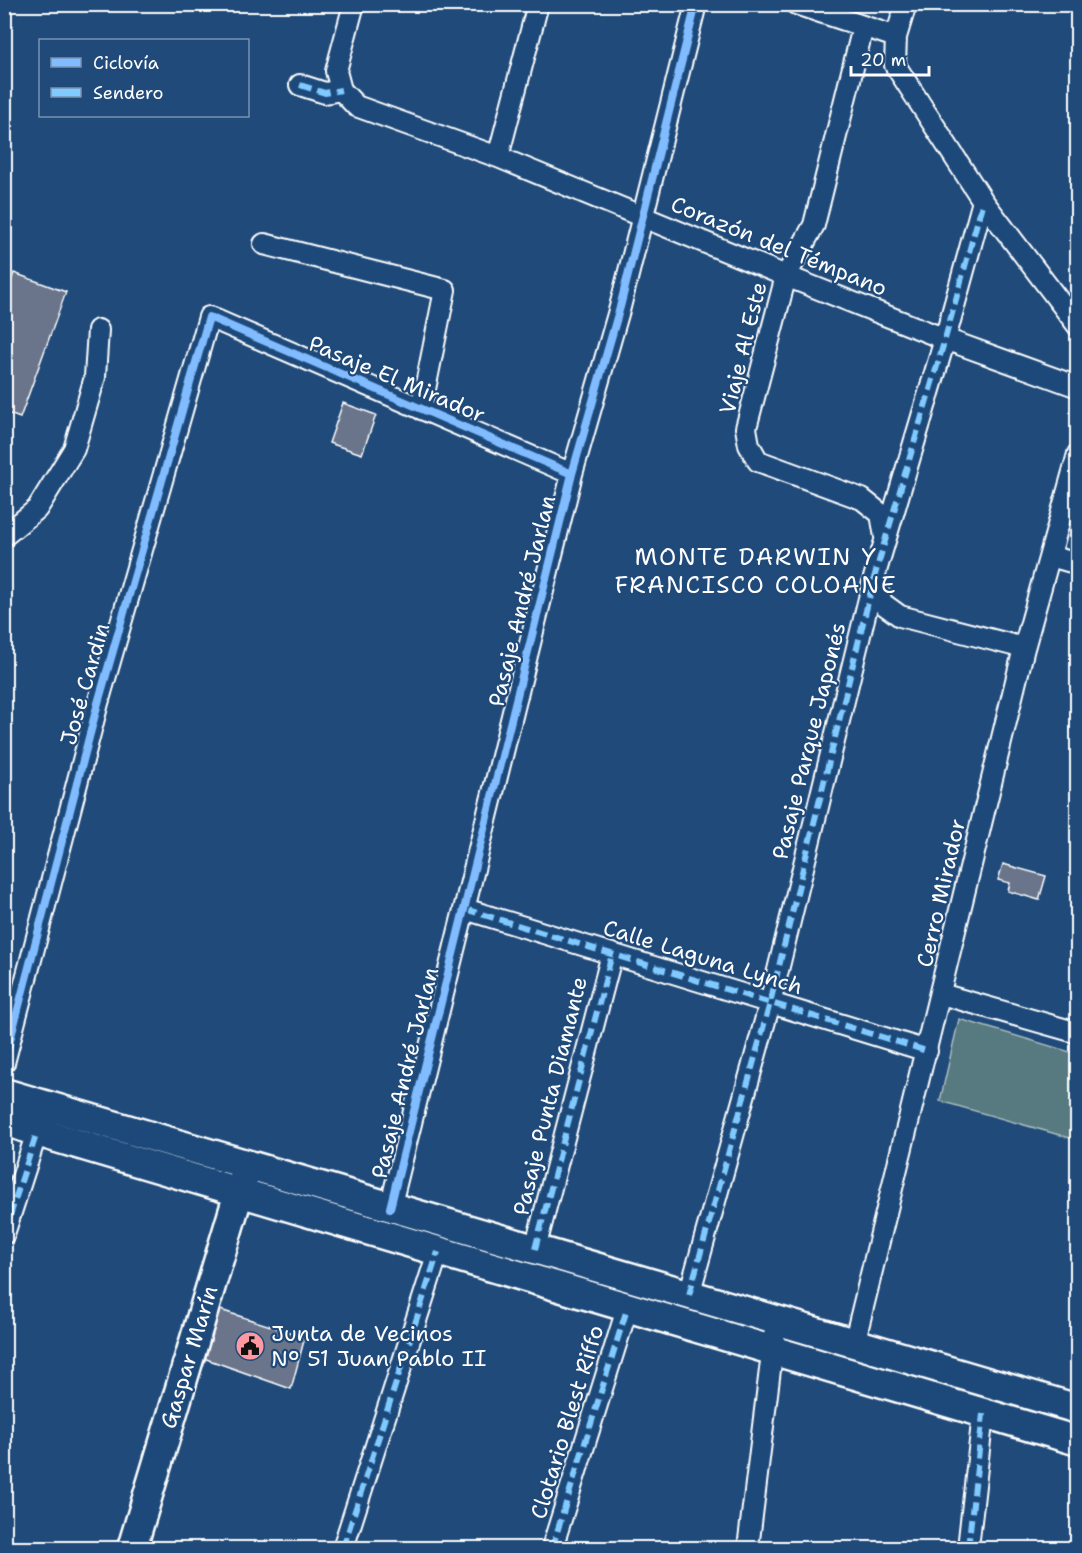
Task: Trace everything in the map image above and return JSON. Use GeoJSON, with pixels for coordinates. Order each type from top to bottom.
{"type":"FeatureCollection","features":[{"type":"Feature","properties":{"kind":"street"},"geometry":{"type":"LineString","coordinates":[[300,85],[325,93],[341,90],[336,71],[354,4]]}},
{"type":"Feature","properties":{"kind":"street"},"geometry":{"type":"LineString","coordinates":[[498,157],[538,4]]}},
{"type":"Feature","properties":{"kind":"street","name":"Pasaje André Jarlan"},"geometry":{"type":"LineString","coordinates":[[390,1208],[572,474],[620,308],[696,4]]}},
{"type":"Feature","properties":{"kind":"street"},"geometry":{"type":"LineString","coordinates":[[796,4],[896,37]]}},
{"type":"Feature","properties":{"kind":"street"},"geometry":{"type":"LineString","coordinates":[[906,4],[896,37],[895,65],[983,201],[1077,326]]}},
{"type":"Feature","properties":{"kind":"street","name":"Viaje Al Este"},"geometry":{"type":"LineString","coordinates":[[863,27],[814,225],[786,276],[746,428],[749,445],[758,462],[862,499],[881,514],[885,537]]}},
{"type":"Feature","properties":{"kind":"street","name":"Corazón del Témpano"},"geometry":{"type":"LineString","coordinates":[[341,90],[356,106],[498,157],[786,276],[945,339],[1077,387]]}},
{"type":"Feature","properties":{"kind":"street","name":"Pasaje Parque Japonés"},"geometry":{"type":"LineString","coordinates":[[689,1295],[770,1003],[885,537],[945,339],[983,201]]}},
{"type":"Feature","properties":{"kind":"street"},"geometry":{"type":"LineString","coordinates":[[264,244],[445,290],[421,409]]}},
{"type":"Feature","properties":{"kind":"street","name":"Pasaje El Mirador"},"geometry":{"type":"LineString","coordinates":[[208,317],[572,474]]}},
{"type":"Feature","properties":{"kind":"street","name":"José Cardin"},"geometry":{"type":"LineString","coordinates":[[4,1064],[95,714],[208,317]]}},
{"type":"Feature","properties":{"kind":"street"},"geometry":{"type":"LineString","coordinates":[[4,536],[37,509],[74,449],[95,377],[98,330]]}},
{"type":"Feature","properties":{"kind":"street","name":"Cerro Mirador"},"geometry":{"type":"LineString","coordinates":[[854,1344],[1024,648],[1077,454]]}},
{"type":"Feature","properties":{"kind":"street"},"geometry":{"type":"LineString","coordinates":[[1050,556],[1077,564]]}},
{"type":"Feature","properties":{"kind":"street"},"geometry":{"type":"LineString","coordinates":[[874,578],[882,603],[900,616],[1024,648]]}},
{"type":"Feature","properties":{"kind":"street","name":"Calle Laguna Lynch"},"geometry":{"type":"LineString","coordinates":[[465,909],[927,1051]]}},
{"type":"Feature","properties":{"kind":"street","name":"Pasaje Punta Diamante"},"geometry":{"type":"LineString","coordinates":[[536,1250],[612,954]]}},
{"type":"Feature","properties":{"kind":"street"},"geometry":{"type":"LineString","coordinates":[[941,994],[1077,1033]]}},
{"type":"Feature","properties":{"kind":"street"},"geometry":{"type":"LineString","coordinates":[[4,1093],[1077,1409]]}},
{"type":"Feature","properties":{"kind":"street"},"geometry":{"type":"LineString","coordinates":[[4,1120],[627,1309],[1077,1442]]}},
{"type":"Feature","properties":{"kind":"street"},"geometry":{"type":"LineString","coordinates":[[4,1234],[38,1132]]}},
{"type":"Feature","properties":{"kind":"street","name":"Gaspar Marín"},"geometry":{"type":"LineString","coordinates":[[132,1548],[238,1192],[248,1166]]}},
{"type":"Feature","properties":{"kind":"street"},"geometry":{"type":"LineString","coordinates":[[343,1548],[438,1252]]}},
{"type":"Feature","properties":{"kind":"street","name":"Clotario Blest Riffo"},"geometry":{"type":"LineString","coordinates":[[552,1548],[627,1309]]}},
{"type":"Feature","properties":{"kind":"street"},"geometry":{"type":"LineString","coordinates":[[748,1548],[776,1321]]}},
{"type":"Feature","properties":{"kind":"street"},"geometry":{"type":"LineString","coordinates":[[968,1548],[983,1414]]}},
{"type":"Feature","properties":{"kind":"green space"},"geometry":{"type":"Polygon","coordinates":[[[959,1019],[1077,1054],[1077,1140],[940,1101],[959,1019]]]}},
{"type":"Feature","properties":{"kind":"building"},"geometry":{"type":"Polygon","coordinates":[[[14,273],[66,292],[20,418],[4,412],[4,300],[14,273]]]}},
{"type":"Feature","properties":{"kind":"building"},"geometry":{"type":"Polygon","coordinates":[[[343,403],[376,415],[362,454],[329,443],[343,403]]]}},
{"type":"Feature","properties":{"kind":"building"},"geometry":{"type":"Polygon","coordinates":[[[1003,864],[1046,876],[1039,900],[1008,891],[1010,883],[998,880],[1003,864]]]}},
{"type":"Feature","properties":{"kind":"building","name":"Junta de Vecinos Nº 51 Juan Pablo II"},"geometry":{"type":"Polygon","coordinates":[[[211,1307],[305,1337],[291,1389],[195,1355],[211,1307]]]}},
{"type":"Feature","properties":{"kind":"marked path"},"geometry":{"type":"LineString","coordinates":[[300,85],[325,93],[341,90]]}},
{"type":"Feature","properties":{"kind":"marked path"},"geometry":{"type":"LineString","coordinates":[[689,1295],[770,1003],[874,578],[945,339],[983,201]]}},
{"type":"Feature","properties":{"kind":"marked path"},"geometry":{"type":"LineString","coordinates":[[465,909],[927,1051]]}},
{"type":"Feature","properties":{"kind":"marked path"},"geometry":{"type":"LineString","coordinates":[[535,1249],[612,954]]}},
{"type":"Feature","properties":{"kind":"marked path"},"geometry":{"type":"LineString","coordinates":[[4,1234],[37,1132]]}},
{"type":"Feature","properties":{"kind":"marked path"},"geometry":{"type":"LineString","coordinates":[[343,1548],[438,1252]]}},
{"type":"Feature","properties":{"kind":"marked path"},"geometry":{"type":"LineString","coordinates":[[552,1548],[627,1309]]}},
{"type":"Feature","properties":{"kind":"marked path"},"geometry":{"type":"LineString","coordinates":[[968,1548],[983,1414]]}},
{"type":"Feature","properties":{"kind":"cycle path"},"geometry":{"type":"LineString","coordinates":[[390,1208],[572,474],[620,307],[696,4]]}},
{"type":"Feature","properties":{"kind":"cycle path"},"geometry":{"type":"LineString","coordinates":[[4,1063],[98,703],[209,317],[572,474]]}},
{"type":"Feature","properties":{"kind":"place","name":"Junta de Vecinos Nº 51 Juan Pablo II"},"geometry":{"type":"Point","coordinates":[250,1346]}},
{"type":"Feature","properties":{"kind":"district","name":"MONTE DARWIN Y FRANCISCO COLOANE"},"geometry":{"type":"Point","coordinates":[756,571]}}]}
